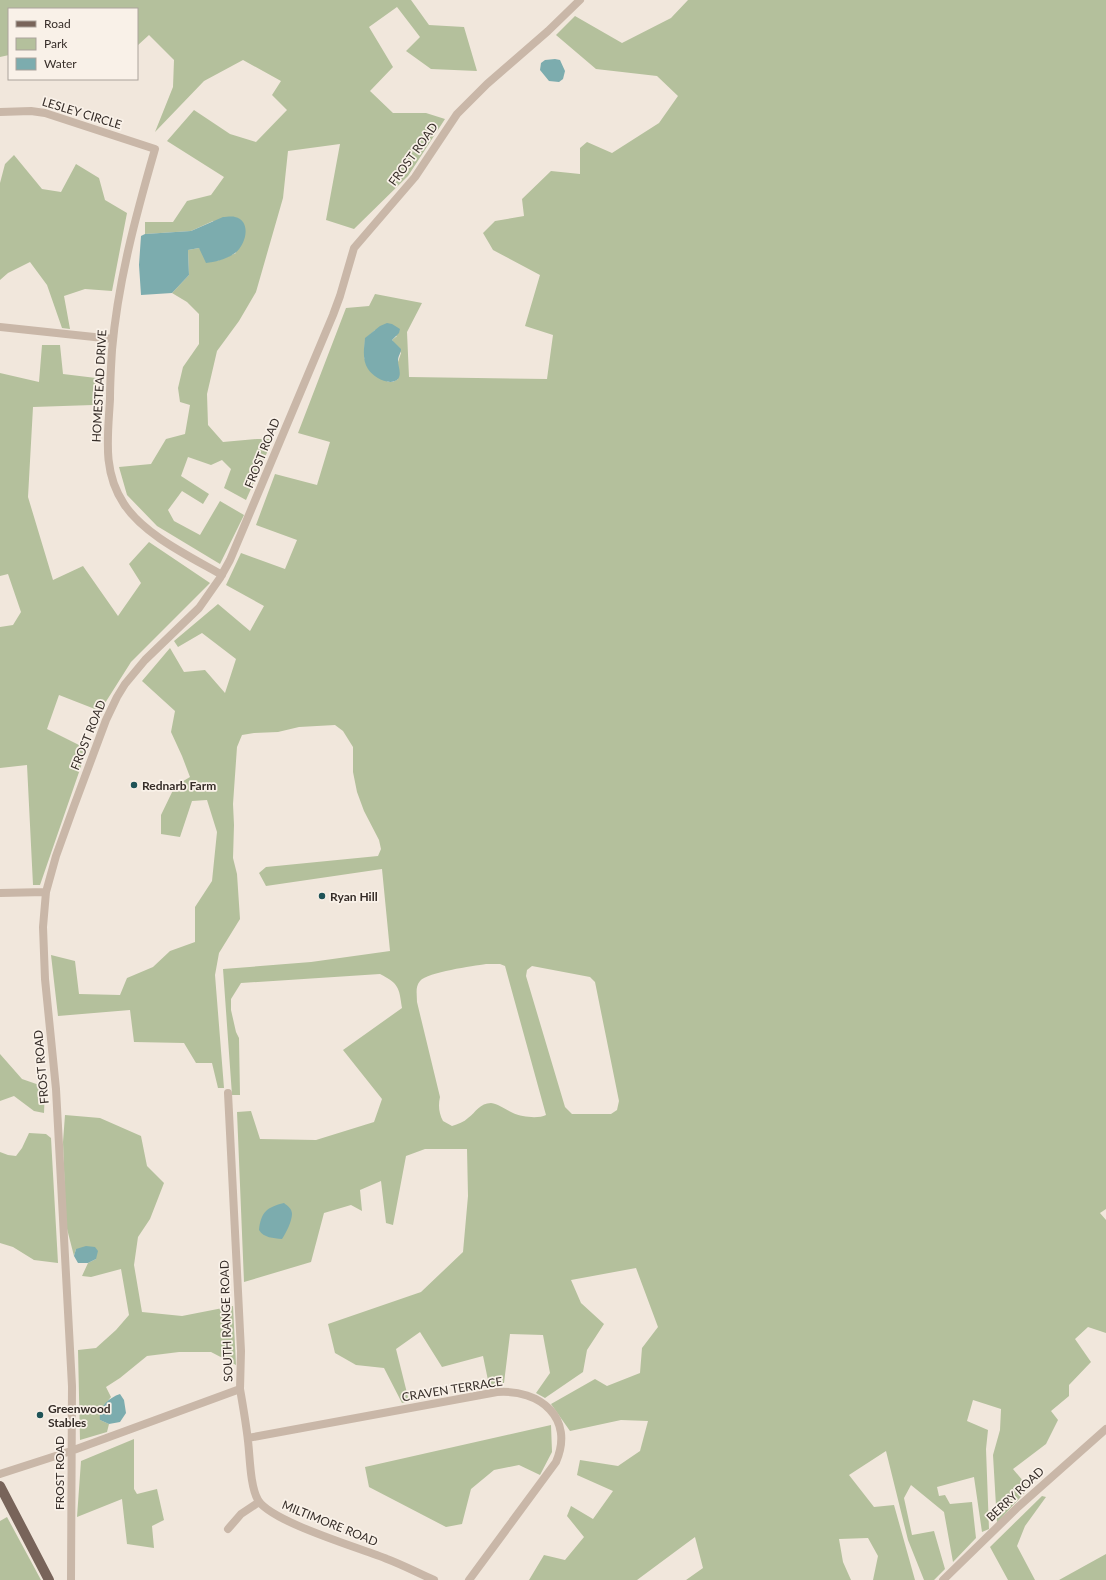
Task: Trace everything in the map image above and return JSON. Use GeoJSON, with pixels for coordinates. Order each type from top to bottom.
{"type":"FeatureCollection","features":[{"type":"Feature","properties":{"kind":"main road"},"geometry":{"type":"LineString","coordinates":[[0,1486],[49,1580]]}},
{"type":"Feature","properties":{"kind":"street","name":"FROST ROAD"},"geometry":{"type":"LineString","coordinates":[[71,1580],[72,1386],[57,1105],[45,979],[43,927],[46,892],[56,856],[106,720],[117,697],[125,684],[145,660],[199,608],[222,575],[236,547],[295,402],[333,315],[354,248],[415,177],[448,126],[467,103],[548,31],[580,0]]}},
{"type":"Feature","properties":{"kind":"street","name":"LESLEY CIRCLE"},"geometry":{"type":"LineString","coordinates":[[0,112],[31,111],[46,113],[155,149]]}},
{"type":"Feature","properties":{"kind":"street","name":"HOMESTEAD DRIVE"},"geometry":{"type":"LineString","coordinates":[[155,149],[129,242],[113,339],[108,459],[116,488],[128,509],[147,528],[222,575]]}},
{"type":"Feature","properties":{"kind":"street"},"geometry":{"type":"LineString","coordinates":[[0,327],[113,339]]}},
{"type":"Feature","properties":{"kind":"street"},"geometry":{"type":"LineString","coordinates":[[0,893],[46,892]]}},
{"type":"Feature","properties":{"kind":"street","name":"SOUTH RANGE ROAD"},"geometry":{"type":"LineString","coordinates":[[0,1474],[72,1451],[240,1390],[241,1351],[228,1093]]}},
{"type":"Feature","properties":{"kind":"street"},"geometry":{"type":"LineString","coordinates":[[228,1529],[241,1514],[259,1502],[255,1496],[240,1390]]}},
{"type":"Feature","properties":{"kind":"street","name":"CRAVEN TERRACE"},"geometry":{"type":"LineString","coordinates":[[248,1438],[497,1392],[515,1391],[524,1393],[540,1401],[552,1413],[561,1428],[562,1437],[560,1454],[556,1462],[469,1580]]}},
{"type":"Feature","properties":{"kind":"street","name":"BERRY ROAD"},"geometry":{"type":"LineString","coordinates":[[943,1580],[1018,1507],[1106,1429]]}},
{"type":"Feature","properties":{"kind":"street","name":"MILTIMORE ROAD"},"geometry":{"type":"LineString","coordinates":[[259,1502],[271,1512],[290,1522],[387,1559],[434,1580]]}},
{"type":"Feature","properties":{"kind":"green space"},"geometry":{"type":"Polygon","coordinates":[[[0,0],[411,0],[429,25],[464,27],[477,71],[431,69],[406,51],[420,37],[397,7],[369,27],[393,67],[370,91],[393,113],[426,113],[445,119],[408,176],[354,229],[326,220],[340,144],[288,151],[283,198],[256,292],[239,321],[217,351],[207,394],[208,425],[223,442],[273,439],[246,500],[224,488],[231,469],[222,460],[211,465],[188,457],[181,476],[209,494],[203,504],[182,491],[168,510],[174,521],[200,535],[220,501],[244,515],[220,564],[157,526],[127,495],[119,467],[151,464],[166,439],[185,434],[190,405],[180,402],[178,388],[183,367],[199,344],[199,314],[187,302],[172,293],[189,275],[188,250],[199,248],[217,261],[236,253],[213,221],[191,231],[145,234],[145,222],[173,222],[187,201],[211,195],[224,177],[167,141],[194,110],[230,134],[256,142],[287,110],[272,95],[281,81],[243,60],[204,81],[155,132],[173,87],[174,60],[149,35],[138,45],[138,8],[8,8],[8,55],[0,57],[0,0]]]}},
{"type":"Feature","properties":{"kind":"green space"},"geometry":{"type":"Polygon","coordinates":[[[688,0],[1106,0],[1106,1209],[1100,1213],[1106,1220],[1106,1333],[1088,1327],[1075,1339],[1091,1362],[1069,1385],[1069,1396],[1051,1411],[1058,1420],[1046,1444],[1013,1469],[1029,1488],[997,1523],[993,1455],[1000,1430],[1001,1409],[973,1400],[967,1421],[988,1430],[986,1449],[989,1529],[982,1532],[974,1477],[937,1487],[939,1496],[945,1495],[950,1504],[972,1502],[976,1538],[953,1562],[944,1512],[911,1485],[904,1498],[912,1535],[934,1531],[945,1569],[934,1580],[924,1580],[908,1540],[886,1451],[849,1475],[874,1507],[894,1505],[915,1580],[873,1580],[878,1556],[868,1538],[839,1539],[843,1562],[851,1580],[686,1580],[703,1568],[695,1537],[637,1580],[529,1580],[544,1555],[565,1560],[584,1537],[567,1516],[571,1506],[593,1519],[613,1491],[577,1475],[580,1460],[618,1466],[640,1451],[648,1421],[621,1420],[570,1431],[551,1404],[595,1379],[607,1386],[640,1373],[642,1348],[658,1327],[636,1268],[571,1280],[581,1303],[604,1324],[587,1350],[583,1372],[545,1398],[536,1393],[550,1373],[543,1335],[510,1334],[504,1383],[489,1385],[483,1356],[442,1367],[420,1332],[396,1349],[409,1401],[402,1403],[384,1368],[356,1365],[335,1353],[328,1324],[421,1292],[463,1252],[468,1196],[467,1149],[425,1149],[406,1156],[393,1225],[386,1223],[381,1181],[360,1190],[362,1211],[351,1205],[324,1213],[311,1262],[244,1282],[237,1112],[251,1111],[260,1139],[316,1140],[374,1122],[382,1099],[343,1050],[402,1008],[397,987],[380,974],[241,983],[231,999],[231,1010],[236,1032],[239,1038],[240,1095],[232,1095],[223,969],[311,962],[390,951],[382,869],[266,886],[259,873],[266,867],[378,856],[381,849],[379,840],[364,811],[357,792],[353,772],[353,747],[343,731],[335,725],[299,727],[278,732],[242,735],[237,747],[233,804],[233,858],[237,874],[240,919],[219,953],[215,975],[224,1088],[218,1088],[212,1063],[196,1063],[184,1043],[134,1042],[130,1010],[58,1016],[51,955],[75,961],[79,994],[120,995],[127,978],[153,967],[170,951],[195,942],[195,907],[212,881],[217,832],[207,800],[192,801],[180,837],[161,834],[161,815],[175,786],[190,777],[171,732],[175,711],[142,681],[170,648],[184,672],[205,670],[225,693],[236,659],[202,633],[178,647],[174,641],[218,604],[250,631],[264,606],[226,585],[241,553],[285,569],[297,540],[256,525],[275,474],[317,485],[330,442],[298,433],[346,308],[369,306],[375,294],[422,303],[407,332],[409,377],[547,379],[553,335],[525,326],[540,275],[493,250],[483,233],[495,221],[524,216],[522,199],[551,171],[580,174],[580,148],[587,142],[612,153],[659,123],[678,96],[657,76],[596,69],[556,35],[575,16],[622,43],[671,18],[688,0]],[[375,330],[365,339],[364,358],[388,382],[393,382],[398,379],[398,362],[401,353],[392,340],[397,336],[375,330]],[[486,964],[451,970],[425,978],[420,981],[417,986],[417,1002],[440,1097],[439,1106],[443,1121],[452,1126],[459,1124],[487,1103],[497,1105],[521,1116],[534,1117],[546,1115],[505,966],[500,964],[486,964]],[[532,966],[527,970],[526,976],[565,1107],[572,1114],[611,1114],[617,1110],[619,1101],[595,982],[590,977],[532,966]]]}},
{"type":"Feature","properties":{"kind":"green space"},"geometry":{"type":"Polygon","coordinates":[[[14,155],[42,189],[61,192],[76,164],[99,178],[105,200],[127,213],[112,291],[85,289],[64,296],[70,329],[62,328],[47,285],[30,262],[8,273],[0,280],[0,183],[5,164],[14,155]]]}},
{"type":"Feature","properties":{"kind":"green space"},"geometry":{"type":"Polygon","coordinates":[[[42,345],[60,345],[63,374],[96,378],[93,405],[33,407],[28,497],[53,580],[83,566],[118,616],[141,583],[129,564],[149,542],[210,583],[131,662],[100,711],[59,695],[47,729],[87,749],[40,885],[33,885],[27,765],[0,768],[0,627],[13,625],[21,612],[8,574],[0,576],[0,373],[39,382],[42,345]]]}},
{"type":"Feature","properties":{"kind":"green space"},"geometry":{"type":"Polygon","coordinates":[[[0,1054],[22,1079],[45,1087],[44,1113],[34,1111],[14,1096],[0,1101],[0,1054]]]}},
{"type":"Feature","properties":{"kind":"green space"},"geometry":{"type":"Polygon","coordinates":[[[65,1115],[100,1118],[141,1136],[147,1166],[164,1183],[150,1219],[138,1237],[134,1265],[142,1312],[182,1316],[233,1306],[236,1365],[211,1352],[179,1352],[147,1356],[120,1378],[106,1387],[111,1397],[101,1409],[100,1420],[109,1424],[107,1432],[80,1440],[78,1350],[96,1348],[116,1330],[129,1315],[121,1269],[91,1277],[82,1276],[88,1263],[96,1259],[76,1249],[74,1256],[66,1225],[63,1142],[65,1115]]]}},
{"type":"Feature","properties":{"kind":"green space"},"geometry":{"type":"Polygon","coordinates":[[[29,1133],[46,1134],[51,1138],[58,1263],[34,1260],[13,1247],[0,1243],[0,1152],[16,1156],[22,1148],[29,1133]]]}},
{"type":"Feature","properties":{"kind":"green space"},"geometry":{"type":"Polygon","coordinates":[[[551,1425],[552,1452],[540,1475],[519,1465],[494,1470],[471,1489],[462,1524],[446,1527],[369,1487],[365,1467],[551,1425]]]}},
{"type":"Feature","properties":{"kind":"green space"},"geometry":{"type":"Polygon","coordinates":[[[134,1439],[134,1489],[137,1494],[157,1489],[164,1520],[152,1526],[154,1548],[127,1544],[122,1499],[77,1517],[81,1461],[134,1439]]]}},
{"type":"Feature","properties":{"kind":"green space"},"geometry":{"type":"Polygon","coordinates":[[[1042,1496],[1046,1497],[1025,1526],[1017,1546],[1035,1580],[1008,1580],[990,1547],[1042,1496]]]}},
{"type":"Feature","properties":{"kind":"green space"},"geometry":{"type":"Polygon","coordinates":[[[7,1517],[41,1580],[0,1580],[0,1521],[7,1517]]]}},
{"type":"Feature","properties":{"kind":"green space"},"geometry":{"type":"Polygon","coordinates":[[[1106,1554],[1106,1580],[1059,1580],[1106,1554]]]}},
{"type":"Feature","properties":{"kind":"water"},"geometry":{"type":"Polygon","coordinates":[[[545,60],[560,60],[565,71],[563,79],[559,82],[549,81],[540,70],[541,63],[545,60]]]}},
{"type":"Feature","properties":{"kind":"water"},"geometry":{"type":"Polygon","coordinates":[[[223,217],[234,217],[240,219],[244,223],[246,234],[242,245],[235,253],[221,260],[206,263],[199,248],[188,250],[189,275],[172,293],[141,295],[139,265],[141,236],[145,234],[191,231],[223,217]]]}},
{"type":"Feature","properties":{"kind":"water"},"geometry":{"type":"Polygon","coordinates":[[[387,323],[400,329],[399,333],[392,340],[401,349],[398,358],[400,375],[398,379],[391,382],[382,380],[370,372],[365,362],[364,354],[365,338],[380,326],[387,323]]]}},
{"type":"Feature","properties":{"kind":"water"},"geometry":{"type":"Polygon","coordinates":[[[284,1203],[291,1209],[292,1217],[282,1239],[263,1235],[259,1230],[263,1215],[273,1206],[284,1203]]]}},
{"type":"Feature","properties":{"kind":"water"},"geometry":{"type":"Polygon","coordinates":[[[86,1246],[95,1247],[98,1251],[96,1259],[88,1263],[78,1263],[74,1256],[76,1249],[86,1246]]]}},
{"type":"Feature","properties":{"kind":"water"},"geometry":{"type":"Polygon","coordinates":[[[120,1394],[124,1400],[126,1413],[120,1422],[109,1424],[100,1420],[101,1411],[105,1404],[120,1394]]]}},
{"type":"Feature","properties":{"kind":"place","name":"Rednarb Farm"},"geometry":{"type":"Point","coordinates":[134,785]}},
{"type":"Feature","properties":{"kind":"place","name":"Ryan Hill"},"geometry":{"type":"Point","coordinates":[322,896]}},
{"type":"Feature","properties":{"kind":"place","name":"Greenwood Stables"},"geometry":{"type":"Point","coordinates":[40,1415]}}]}
